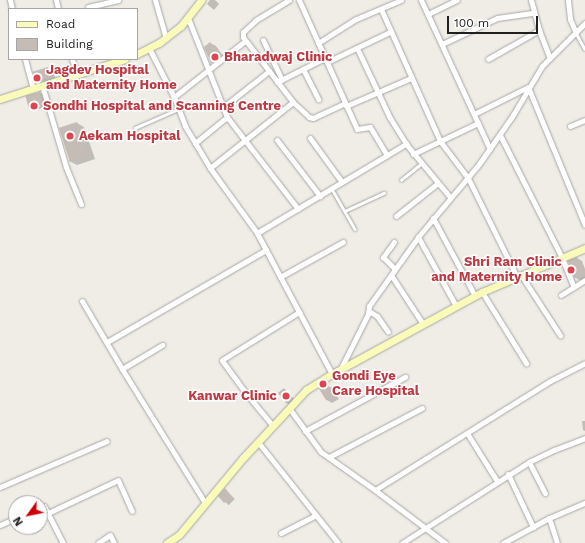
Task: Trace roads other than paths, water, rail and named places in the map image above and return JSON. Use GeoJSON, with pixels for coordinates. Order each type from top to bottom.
{"type":"FeatureCollection","features":[{"type":"Feature","properties":{"kind":"street"},"geometry":{"type":"LineString","coordinates":[[86,0],[89,8],[118,0]]}},
{"type":"Feature","properties":{"kind":"street"},"geometry":{"type":"LineString","coordinates":[[155,0],[166,38]]}},
{"type":"Feature","properties":{"kind":"street"},"geometry":{"type":"LineString","coordinates":[[138,54],[166,38],[181,26],[202,0]]}},
{"type":"Feature","properties":{"kind":"street"},"geometry":{"type":"LineString","coordinates":[[280,81],[268,71],[245,41],[242,34],[256,20],[289,0]]}},
{"type":"Feature","properties":{"kind":"street"},"geometry":{"type":"LineString","coordinates":[[299,0],[357,129],[370,127],[388,155]]}},
{"type":"Feature","properties":{"kind":"street"},"geometry":{"type":"LineString","coordinates":[[318,43],[356,19],[402,0]]}},
{"type":"Feature","properties":{"kind":"street"},"geometry":{"type":"LineString","coordinates":[[421,0],[490,149]]}},
{"type":"Feature","properties":{"kind":"street"},"geometry":{"type":"LineString","coordinates":[[428,14],[457,0]]}},
{"type":"Feature","properties":{"kind":"street"},"geometry":{"type":"LineString","coordinates":[[530,0],[539,30],[550,58]]}},
{"type":"Feature","properties":{"kind":"street"},"geometry":{"type":"LineString","coordinates":[[568,0],[570,19],[576,33]]}},
{"type":"Feature","properties":{"kind":"street"},"geometry":{"type":"LineString","coordinates":[[381,9],[440,141],[468,178],[519,276],[560,336]]}},
{"type":"Feature","properties":{"kind":"street"},"geometry":{"type":"LineString","coordinates":[[442,44],[497,18],[534,13]]}},
{"type":"Feature","properties":{"kind":"street"},"geometry":{"type":"LineString","coordinates":[[188,18],[222,108],[227,117],[298,209]]}},
{"type":"Feature","properties":{"kind":"street"},"geometry":{"type":"LineString","coordinates":[[339,370],[369,311],[369,306],[395,269],[433,218],[468,178],[490,149],[542,66],[585,23]]}},
{"type":"Feature","properties":{"kind":"street"},"geometry":{"type":"LineString","coordinates":[[488,59],[539,30]]}},
{"type":"Feature","properties":{"kind":"street"},"geometry":{"type":"LineString","coordinates":[[280,81],[303,69],[357,48],[390,32]]}},
{"type":"Feature","properties":{"kind":"street"},"geometry":{"type":"LineString","coordinates":[[264,40],[280,81],[293,102],[311,118],[411,78]]}},
{"type":"Feature","properties":{"kind":"street"},"geometry":{"type":"LineString","coordinates":[[174,98],[245,41]]}},
{"type":"Feature","properties":{"kind":"street"},"geometry":{"type":"LineString","coordinates":[[149,48],[195,143],[210,168],[257,233],[332,374]]}},
{"type":"Feature","properties":{"kind":"street"},"geometry":{"type":"LineString","coordinates":[[357,48],[390,118],[406,144],[450,197]]}},
{"type":"Feature","properties":{"kind":"street"},"geometry":{"type":"LineString","coordinates":[[25,60],[32,88]]}},
{"type":"Feature","properties":{"kind":"street"},"geometry":{"type":"LineString","coordinates":[[72,60],[77,74]]}},
{"type":"Feature","properties":{"kind":"street"},"geometry":{"type":"LineString","coordinates":[[0,99],[77,74],[105,62],[118,60]]}},
{"type":"Feature","properties":{"kind":"street"},"geometry":{"type":"LineString","coordinates":[[303,69],[318,99]]}},
{"type":"Feature","properties":{"kind":"street"},"geometry":{"type":"LineString","coordinates":[[222,108],[268,71]]}},
{"type":"Feature","properties":{"kind":"street"},"geometry":{"type":"LineString","coordinates":[[42,86],[66,167],[81,204]]}},
{"type":"Feature","properties":{"kind":"street"},"geometry":{"type":"LineString","coordinates":[[474,114],[528,87]]}},
{"type":"Feature","properties":{"kind":"street"},"geometry":{"type":"LineString","coordinates":[[528,87],[585,225]]}},
{"type":"Feature","properties":{"kind":"street"},"geometry":{"type":"LineString","coordinates":[[210,168],[244,139],[293,102]]}},
{"type":"Feature","properties":{"kind":"street"},"geometry":{"type":"LineString","coordinates":[[195,143],[227,117]]}},
{"type":"Feature","properties":{"kind":"street"},"geometry":{"type":"LineString","coordinates":[[570,126],[585,120]]}},
{"type":"Feature","properties":{"kind":"street"},"geometry":{"type":"LineString","coordinates":[[413,154],[478,122]]}},
{"type":"Feature","properties":{"kind":"street"},"geometry":{"type":"LineString","coordinates":[[500,135],[562,258],[574,288]]}},
{"type":"Feature","properties":{"kind":"street"},"geometry":{"type":"LineString","coordinates":[[310,138],[342,182]]}},
{"type":"Feature","properties":{"kind":"street"},"geometry":{"type":"LineString","coordinates":[[277,140],[320,196]]}},
{"type":"Feature","properties":{"kind":"street"},"geometry":{"type":"LineString","coordinates":[[257,233],[406,144]]}},
{"type":"Feature","properties":{"kind":"street"},"geometry":{"type":"LineString","coordinates":[[396,216],[438,183]]}},
{"type":"Feature","properties":{"kind":"street"},"geometry":{"type":"LineString","coordinates":[[433,218],[475,296]]}},
{"type":"Feature","properties":{"kind":"street"},"geometry":{"type":"LineString","coordinates":[[418,237],[456,306]]}},
{"type":"Feature","properties":{"kind":"street"},"geometry":{"type":"LineString","coordinates":[[280,277],[343,242]]}},
{"type":"Feature","properties":{"kind":"street"},"geometry":{"type":"LineString","coordinates":[[394,242],[384,257],[395,269]]}},
{"type":"Feature","properties":{"kind":"street"},"geometry":{"type":"LineString","coordinates":[[167,543],[179,535],[258,442],[306,390],[339,370],[482,292],[585,248]]}},
{"type":"Feature","properties":{"kind":"street"},"geometry":{"type":"LineString","coordinates":[[106,342],[266,250]]}},
{"type":"Feature","properties":{"kind":"street"},"geometry":{"type":"LineString","coordinates":[[391,275],[423,324]]}},
{"type":"Feature","properties":{"kind":"street"},"geometry":{"type":"LineString","coordinates":[[561,296],[585,280]]}},
{"type":"Feature","properties":{"kind":"street"},"geometry":{"type":"LineString","coordinates":[[482,292],[526,363]]}},
{"type":"Feature","properties":{"kind":"street"},"geometry":{"type":"LineString","coordinates":[[82,301],[122,369],[205,503]]}},
{"type":"Feature","properties":{"kind":"street"},"geometry":{"type":"LineString","coordinates":[[369,311],[377,316],[388,332]]}},
{"type":"Feature","properties":{"kind":"street"},"geometry":{"type":"LineString","coordinates":[[273,426],[245,392],[222,360],[299,312]]}},
{"type":"Feature","properties":{"kind":"street"},"geometry":{"type":"LineString","coordinates":[[122,369],[162,346]]}},
{"type":"Feature","properties":{"kind":"street"},"geometry":{"type":"LineString","coordinates":[[375,490],[550,381],[585,363]]}},
{"type":"Feature","properties":{"kind":"street"},"geometry":{"type":"LineString","coordinates":[[305,431],[405,377]]}},
{"type":"Feature","properties":{"kind":"street"},"geometry":{"type":"LineString","coordinates":[[289,408],[319,450],[445,543]]}},
{"type":"Feature","properties":{"kind":"street"},"geometry":{"type":"LineString","coordinates":[[329,457],[422,408]]}},
{"type":"Feature","properties":{"kind":"street"},"geometry":{"type":"LineString","coordinates":[[467,434],[497,481]]}},
{"type":"Feature","properties":{"kind":"street"},"geometry":{"type":"LineString","coordinates":[[402,543],[508,474],[554,450],[585,438]]}},
{"type":"Feature","properties":{"kind":"street"},"geometry":{"type":"LineString","coordinates":[[0,487],[107,441]]}},
{"type":"Feature","properties":{"kind":"street"},"geometry":{"type":"LineString","coordinates":[[258,442],[338,543]]}},
{"type":"Feature","properties":{"kind":"street"},"geometry":{"type":"LineString","coordinates":[[529,462],[545,493]]}},
{"type":"Feature","properties":{"kind":"street"},"geometry":{"type":"LineString","coordinates":[[508,474],[533,526]]}},
{"type":"Feature","properties":{"kind":"street"},"geometry":{"type":"LineString","coordinates":[[63,543],[48,513],[118,480],[132,511]]}},
{"type":"Feature","properties":{"kind":"street"},"geometry":{"type":"LineString","coordinates":[[504,543],[549,518],[585,503]]}},
{"type":"Feature","properties":{"kind":"street"},"geometry":{"type":"LineString","coordinates":[[281,533],[316,515]]}},
{"type":"Feature","properties":{"kind":"street"},"geometry":{"type":"LineString","coordinates":[[549,518],[557,543]]}},
{"type":"Feature","properties":{"kind":"street"},"geometry":{"type":"LineString","coordinates":[[98,543],[110,535],[114,543]]}},
{"type":"Feature","properties":{"kind":"lane"},"geometry":{"type":"LineString","coordinates":[[576,33],[585,49]]}},
{"type":"Feature","properties":{"kind":"lane"},"geometry":{"type":"LineString","coordinates":[[135,128],[179,109]]}},
{"type":"Feature","properties":{"kind":"lane"},"geometry":{"type":"LineString","coordinates":[[401,180],[422,164]]}},
{"type":"Feature","properties":{"kind":"lane"},"geometry":{"type":"LineString","coordinates":[[331,189],[355,229]]}},
{"type":"Feature","properties":{"kind":"lane"},"geometry":{"type":"LineString","coordinates":[[345,212],[384,193]]}},
{"type":"Feature","properties":{"kind":"place","name":"Bharadwaj Clinic"},"geometry":{"type":"Point","coordinates":[215,57]}},
{"type":"Feature","properties":{"kind":"place","name":"Jagdev Hospital and Maternity Home"},"geometry":{"type":"Point","coordinates":[37,78]}},
{"type":"Feature","properties":{"kind":"place","name":"Sondhi Hospital and Scanning Centre"},"geometry":{"type":"Point","coordinates":[34,106]}},
{"type":"Feature","properties":{"kind":"place","name":"Aekam Hospital"},"geometry":{"type":"Point","coordinates":[70,136]}},
{"type":"Feature","properties":{"kind":"place","name":"Shri Ram Clinic and Maternity Home"},"geometry":{"type":"Point","coordinates":[571,270]}},
{"type":"Feature","properties":{"kind":"place","name":"Gondi Eye Care Hospital"},"geometry":{"type":"Point","coordinates":[323,384]}},
{"type":"Feature","properties":{"kind":"place","name":"Kanwar Clinic"},"geometry":{"type":"Point","coordinates":[286,396]}}]}
